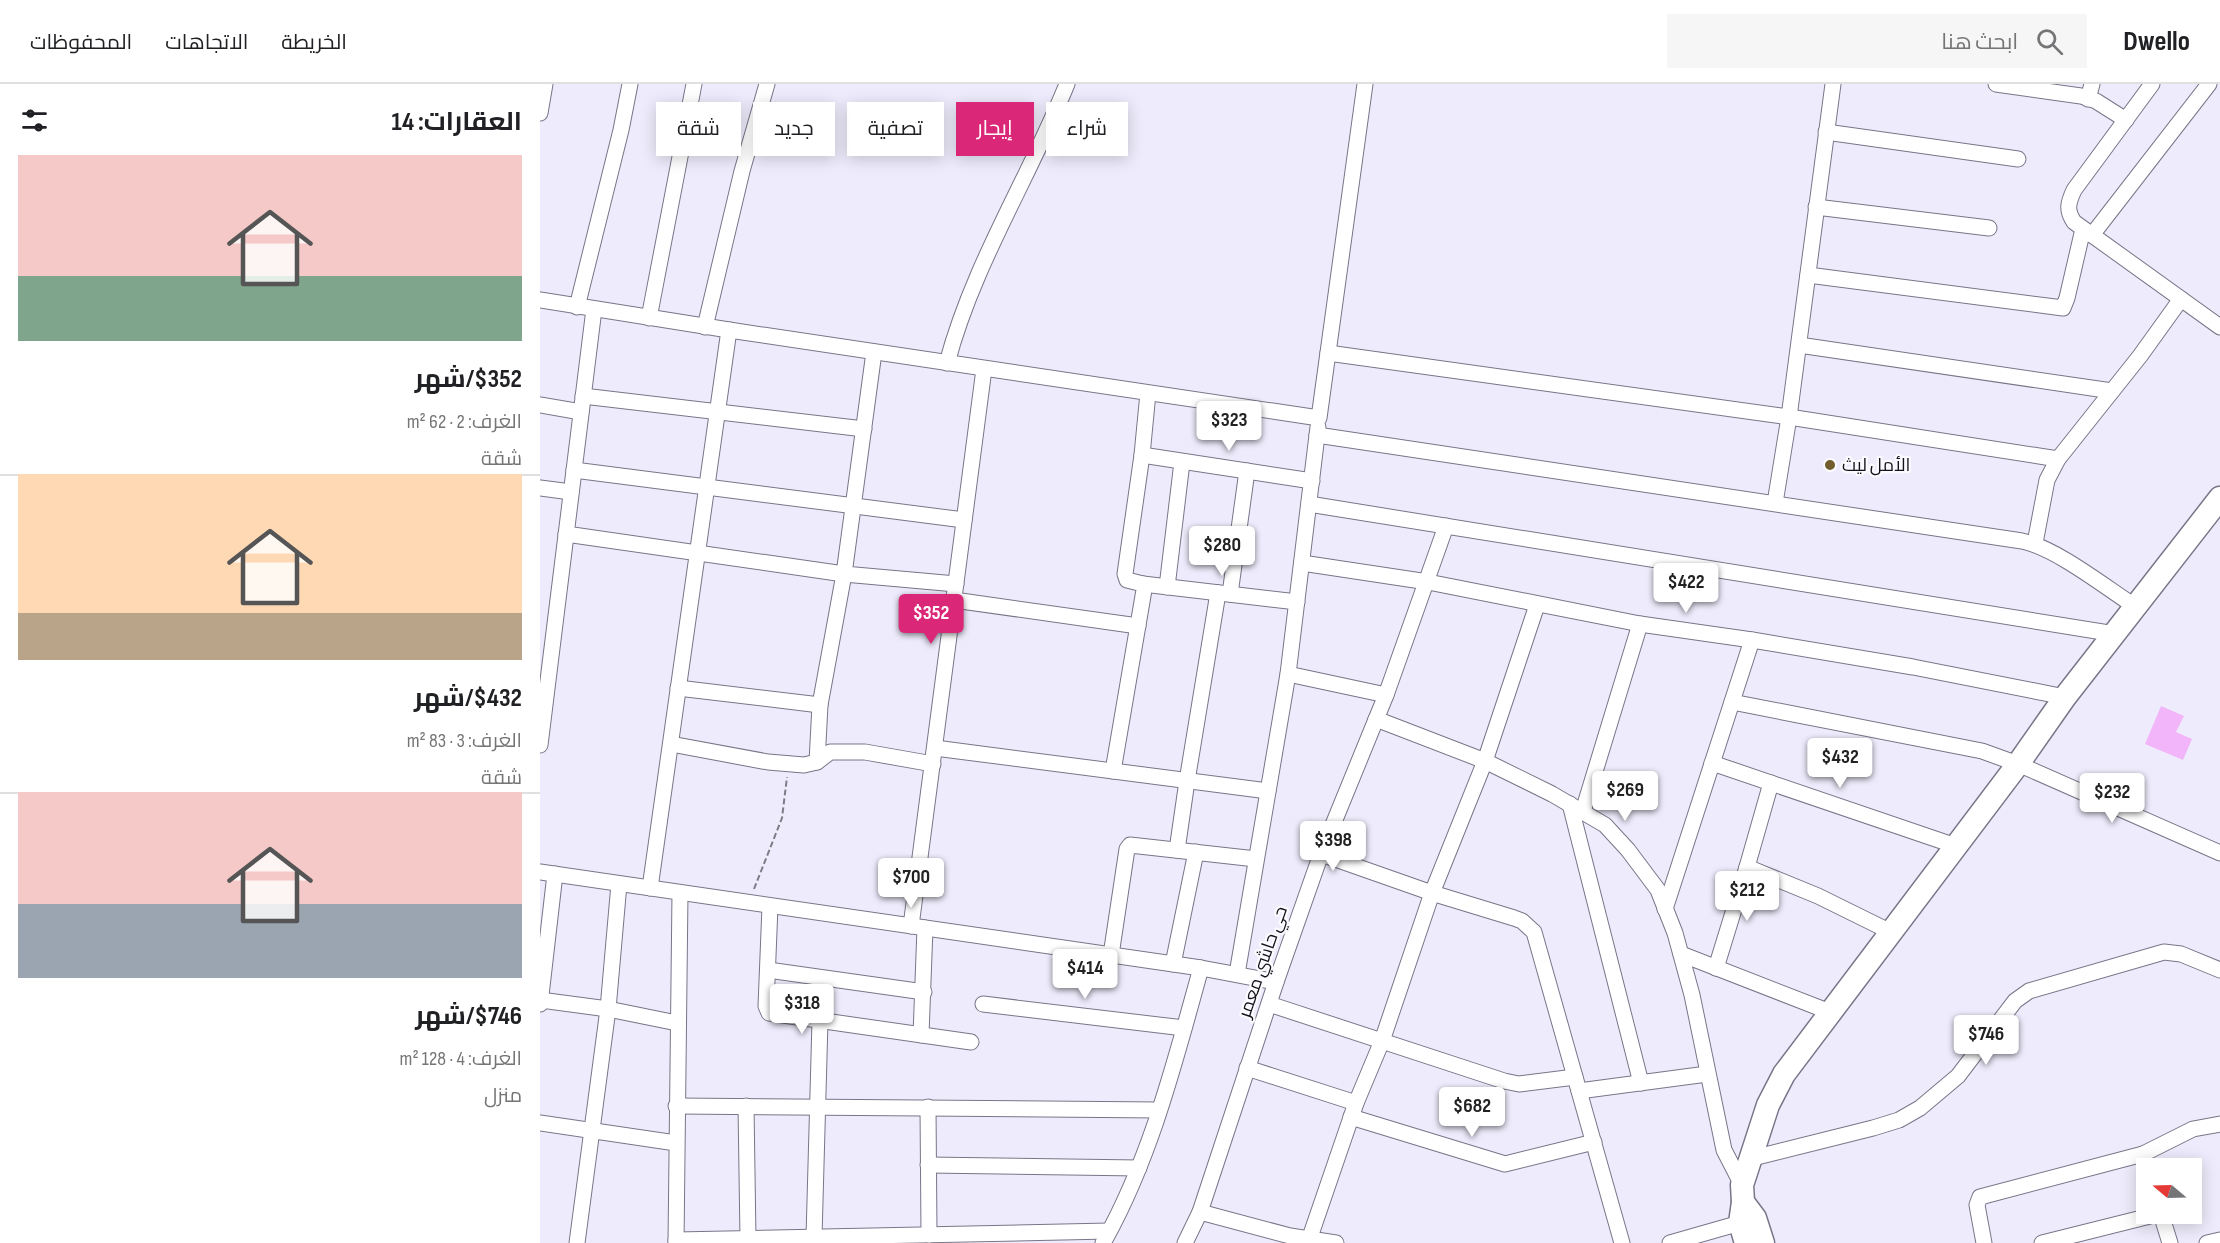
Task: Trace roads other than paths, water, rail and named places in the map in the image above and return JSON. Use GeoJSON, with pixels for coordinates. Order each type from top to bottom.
{"type":"FeatureCollection","features":[{"type":"Feature","properties":{"kind":"street"},"geometry":{"type":"LineString","coordinates":[[540,112],[545,84]]}},
{"type":"Feature","properties":{"kind":"street"},"geometry":{"type":"LineString","coordinates":[[577,307],[630,84]]}},
{"type":"Feature","properties":{"kind":"street"},"geometry":{"type":"LineString","coordinates":[[649,318],[694,84]]}},
{"type":"Feature","properties":{"kind":"street"},"geometry":{"type":"LineString","coordinates":[[705,327],[742,171],[767,84]]}},
{"type":"Feature","properties":{"kind":"street"},"geometry":{"type":"LineString","coordinates":[[947,363],[955,334],[1001,222],[1067,84]]}},
{"type":"Feature","properties":{"kind":"street"},"geometry":{"type":"LineString","coordinates":[[1237,974],[1287,674],[1319,418],[1365,84]]}},
{"type":"Feature","properties":{"kind":"street"},"geometry":{"type":"LineString","coordinates":[[1774,503],[1789,417],[1833,84]]}},
{"type":"Feature","properties":{"kind":"street"},"geometry":{"type":"LineString","coordinates":[[1996,84],[2067,93],[2090,91],[2126,120]]}},
{"type":"Feature","properties":{"kind":"street"},"geometry":{"type":"LineString","coordinates":[[2152,84],[2074,190],[2068,205],[2068,214],[2087,232],[2220,327]]}},
{"type":"Feature","properties":{"kind":"street"},"geometry":{"type":"LineString","coordinates":[[1808,275],[2063,308],[2087,232],[2209,84]]}},
{"type":"Feature","properties":{"kind":"street"},"geometry":{"type":"LineString","coordinates":[[1827,132],[2018,159]]}},
{"type":"Feature","properties":{"kind":"street"},"geometry":{"type":"LineString","coordinates":[[1816,207],[1989,228]]}},
{"type":"Feature","properties":{"kind":"street"},"geometry":{"type":"LineString","coordinates":[[2035,543],[2047,480],[2058,459],[2181,299]]}},
{"type":"Feature","properties":{"kind":"street"},"geometry":{"type":"LineString","coordinates":[[540,300],[705,327],[1319,418]]}},
{"type":"Feature","properties":{"kind":"street"},"geometry":{"type":"LineString","coordinates":[[540,745],[594,309]]}},
{"type":"Feature","properties":{"kind":"street"},"geometry":{"type":"LineString","coordinates":[[650,888],[729,330]]}},
{"type":"Feature","properties":{"kind":"street"},"geometry":{"type":"LineString","coordinates":[[1799,345],[2112,391]]}},
{"type":"Feature","properties":{"kind":"street"},"geometry":{"type":"LineString","coordinates":[[817,762],[820,705],[844,574],[874,352]]}},
{"type":"Feature","properties":{"kind":"street"},"geometry":{"type":"LineString","coordinates":[[1328,353],[1789,417],[2058,459]]}},
{"type":"Feature","properties":{"kind":"street"},"geometry":{"type":"LineString","coordinates":[[921,1035],[924,992],[918,927],[933,764],[984,369]]}},
{"type":"Feature","properties":{"kind":"street"},"geometry":{"type":"LineString","coordinates":[[1148,393],[1142,455],[1125,574],[1127,580],[1143,584],[1297,602]]}},
{"type":"Feature","properties":{"kind":"street"},"geometry":{"type":"LineString","coordinates":[[540,405],[582,404],[717,411],[864,429]]}},
{"type":"Feature","properties":{"kind":"street"},"geometry":{"type":"LineString","coordinates":[[1317,435],[2035,543],[2136,607]]}},
{"type":"Feature","properties":{"kind":"street"},"geometry":{"type":"LineString","coordinates":[[1142,455],[1311,481]]}},
{"type":"Feature","properties":{"kind":"street"},"geometry":{"type":"LineString","coordinates":[[1167,587],[1182,462]]}},
{"type":"Feature","properties":{"kind":"street"},"geometry":{"type":"LineString","coordinates":[[574,470],[964,520]]}},
{"type":"Feature","properties":{"kind":"street"},"geometry":{"type":"LineString","coordinates":[[1177,850],[1187,781],[1247,471]]}},
{"type":"Feature","properties":{"kind":"street"},"geometry":{"type":"LineString","coordinates":[[540,488],[571,492]]}},
{"type":"Feature","properties":{"kind":"street"},"geometry":{"type":"LineString","coordinates":[[1749,1226],[1749,1159],[1768,1105],[1784,1074],[2018,764],[2065,697],[2220,498]]}},
{"type":"Feature","properties":{"kind":"street"},"geometry":{"type":"LineString","coordinates":[[1309,504],[2115,634]]}},
{"type":"Feature","properties":{"kind":"street","name":"حي حاشي معمر"},"geometry":{"type":"LineString","coordinates":[[1185,1243],[1200,1212],[1276,981],[1321,855],[1386,695],[1446,526]]}},
{"type":"Feature","properties":{"kind":"street"},"geometry":{"type":"LineString","coordinates":[[566,534],[844,574],[956,584]]}},
{"type":"Feature","properties":{"kind":"street"},"geometry":{"type":"LineString","coordinates":[[1302,563],[1428,582],[1640,624],[1913,667],[2065,697]]}},
{"type":"Feature","properties":{"kind":"street"},"geometry":{"type":"LineString","coordinates":[[1113,771],[1143,584]]}},
{"type":"Feature","properties":{"kind":"street"},"geometry":{"type":"LineString","coordinates":[[954,600],[1138,626]]}},
{"type":"Feature","properties":{"kind":"street"},"geometry":{"type":"LineString","coordinates":[[1305,1241],[1353,1110],[1382,1041],[1432,892],[1485,761],[1537,604]]}},
{"type":"Feature","properties":{"kind":"street"},"geometry":{"type":"LineString","coordinates":[[1640,624],[1577,807],[1641,1083]]}},
{"type":"Feature","properties":{"kind":"street"},"geometry":{"type":"LineString","coordinates":[[1665,909],[1752,640]]}},
{"type":"Feature","properties":{"kind":"street"},"geometry":{"type":"LineString","coordinates":[[1287,674],[1386,695]]}},
{"type":"Feature","properties":{"kind":"street"},"geometry":{"type":"LineString","coordinates":[[678,688],[820,705]]}},
{"type":"Feature","properties":{"kind":"street"},"geometry":{"type":"LineString","coordinates":[[1732,702],[1982,751],[2018,764],[2220,853]]}},
{"type":"Feature","properties":{"kind":"street"},"geometry":{"type":"LineString","coordinates":[[1376,719],[1485,761],[1577,807],[1605,825],[1622,843],[1658,890],[1681,954],[1692,994],[1724,1150],[1749,1226]]}},
{"type":"Feature","properties":{"kind":"street"},"geometry":{"type":"LineString","coordinates":[[670,744],[789,764],[804,765],[817,762],[830,752],[865,752],[933,764]]}},
{"type":"Feature","properties":{"kind":"street"},"geometry":{"type":"LineString","coordinates":[[935,748],[1268,791]]}},
{"type":"Feature","properties":{"kind":"street"},"geometry":{"type":"LineString","coordinates":[[1713,763],[1956,846]]}},
{"type":"Feature","properties":{"kind":"street"},"geometry":{"type":"LineString","coordinates":[[1716,968],[1771,783]]}},
{"type":"Feature","properties":{"kind":"street"},"geometry":{"type":"LineString","coordinates":[[1111,955],[1127,849],[1135,845],[1256,860]]}},
{"type":"Feature","properties":{"kind":"street"},"geometry":{"type":"LineString","coordinates":[[1173,964],[1196,852]]}},
{"type":"Feature","properties":{"kind":"street"},"geometry":{"type":"LineString","coordinates":[[1321,855],[1514,918],[1522,921],[1534,932],[1622,1243]]}},
{"type":"Feature","properties":{"kind":"street"},"geometry":{"type":"LineString","coordinates":[[1747,867],[1818,896],[1891,932]]}},
{"type":"Feature","properties":{"kind":"street"},"geometry":{"type":"LineString","coordinates":[[677,1023],[608,1009],[540,1001],[547,873],[1201,968],[1276,981]]}},
{"type":"Feature","properties":{"kind":"street"},"geometry":{"type":"LineString","coordinates":[[576,1243],[608,1009],[619,884]]}},
{"type":"Feature","properties":{"kind":"street"},"geometry":{"type":"LineString","coordinates":[[680,893],[676,1242],[929,1235],[973,1239],[1106,1237],[1123,1206],[1139,1168],[1159,1110],[1201,968]]}},
{"type":"Feature","properties":{"kind":"street"},"geometry":{"type":"LineString","coordinates":[[770,906],[766,1006],[769,1013],[971,1042]]}},
{"type":"Feature","properties":{"kind":"street"},"geometry":{"type":"LineString","coordinates":[[1749,1159],[1873,1128],[1899,1120],[1920,1108],[1958,1076],[2015,1001],[2029,992],[2164,952],[2181,954],[2220,970]]}},
{"type":"Feature","properties":{"kind":"street"},"geometry":{"type":"LineString","coordinates":[[1681,954],[1830,1012]]}},
{"type":"Feature","properties":{"kind":"street"},"geometry":{"type":"LineString","coordinates":[[768,970],[924,992]]}},
{"type":"Feature","properties":{"kind":"street"},"geometry":{"type":"LineString","coordinates":[[983,1004],[1184,1028]]}},
{"type":"Feature","properties":{"kind":"street"},"geometry":{"type":"LineString","coordinates":[[1269,1004],[1519,1084],[1641,1083],[1707,1074]]}},
{"type":"Feature","properties":{"kind":"street"},"geometry":{"type":"LineString","coordinates":[[814,1237],[820,1021]]}},
{"type":"Feature","properties":{"kind":"street"},"geometry":{"type":"LineString","coordinates":[[1248,1068],[1353,1110],[1505,1164],[1594,1142]]}},
{"type":"Feature","properties":{"kind":"street"},"geometry":{"type":"LineString","coordinates":[[676,1106],[1159,1110]]}},
{"type":"Feature","properties":{"kind":"street"},"geometry":{"type":"LineString","coordinates":[[746,1106],[748,1239]]}},
{"type":"Feature","properties":{"kind":"street"},"geometry":{"type":"LineString","coordinates":[[928,1107],[929,1235]]}},
{"type":"Feature","properties":{"kind":"street"},"geometry":{"type":"LineString","coordinates":[[540,1122],[676,1143]]}},
{"type":"Feature","properties":{"kind":"street"},"geometry":{"type":"LineString","coordinates":[[2150,1158],[2193,1129],[2220,1124]]}},
{"type":"Feature","properties":{"kind":"street"},"geometry":{"type":"LineString","coordinates":[[1984,1243],[1977,1205],[1980,1197],[2136,1163]]}},
{"type":"Feature","properties":{"kind":"street"},"geometry":{"type":"LineString","coordinates":[[928,1166],[1139,1168]]}},
{"type":"Feature","properties":{"kind":"street"},"geometry":{"type":"LineString","coordinates":[[1200,1212],[1305,1241],[1336,1243]]}},
{"type":"Feature","properties":{"kind":"street"},"geometry":{"type":"LineString","coordinates":[[2042,1243],[2136,1220]]}},
{"type":"Feature","properties":{"kind":"street"},"geometry":{"type":"LineString","coordinates":[[2163,1224],[2170,1243]]}},
{"type":"Feature","properties":{"kind":"street"},"geometry":{"type":"LineString","coordinates":[[1670,1243],[1749,1226]]}},
{"type":"Feature","properties":{"kind":"street"},"geometry":{"type":"LineString","coordinates":[[2207,1243],[2220,1240]]}},
{"type":"Feature","properties":{"kind":"place","name":"الأمل ليث"},"geometry":{"type":"Point","coordinates":[1830,465]}}]}
